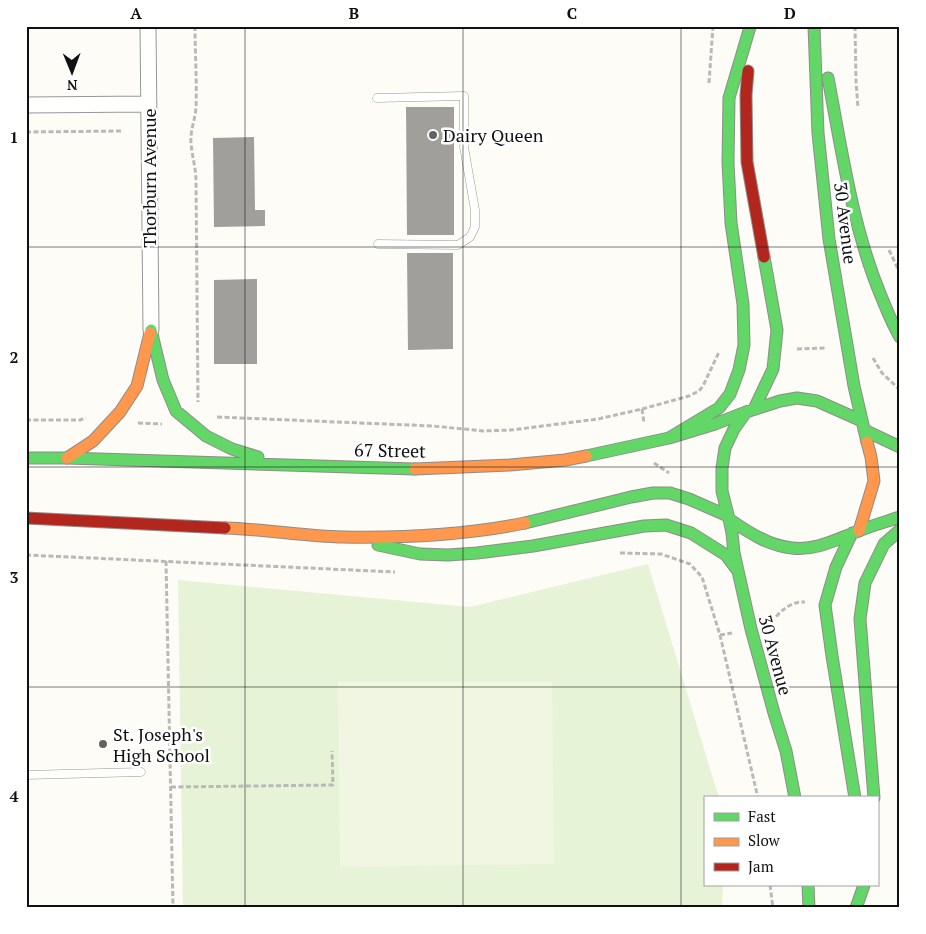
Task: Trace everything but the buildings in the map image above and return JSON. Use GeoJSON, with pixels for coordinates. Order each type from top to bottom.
{"type":"FeatureCollection","features":[{"type":"Feature","properties":{"kind":"main road","name":"30 Avenue"},"geometry":{"type":"LineString","coordinates":[[814,26],[818,133],[829,239],[854,386],[863,426]]}},
{"type":"Feature","properties":{"kind":"main road"},"geometry":{"type":"LineString","coordinates":[[818,26],[851,205],[866,259],[877,289],[900,336]]}},
{"type":"Feature","properties":{"kind":"main road"},"geometry":{"type":"LineString","coordinates":[[728,518],[722,491],[722,468],[726,448],[734,429],[750,410],[773,369],[777,330],[746,162],[746,95],[750,27]]}},
{"type":"Feature","properties":{"kind":"main road"},"geometry":{"type":"LineString","coordinates":[[669,438],[719,408],[730,394],[739,370],[744,345],[743,304],[731,222],[728,162],[729,98],[750,27]]}},
{"type":"Feature","properties":{"kind":"main road"},"geometry":{"type":"LineString","coordinates":[[67,458],[93,441],[120,412],[137,386],[151,330]]}},
{"type":"Feature","properties":{"kind":"main road"},"geometry":{"type":"LineString","coordinates":[[151,330],[163,380],[176,411],[206,436],[232,449],[283,465]]}},
{"type":"Feature","properties":{"kind":"main road"},"geometry":{"type":"LineString","coordinates":[[750,410],[798,398],[817,401],[900,447]]}},
{"type":"Feature","properties":{"kind":"main road","name":"67 Street"},"geometry":{"type":"LineString","coordinates":[[26,458],[419,469],[510,465],[565,460],[669,438],[715,424],[750,410]]}},
{"type":"Feature","properties":{"kind":"main road"},"geometry":{"type":"LineString","coordinates":[[855,796],[825,605],[836,567],[855,532],[868,502],[874,480],[871,457],[863,426]]}},
{"type":"Feature","properties":{"kind":"main road"},"geometry":{"type":"LineString","coordinates":[[26,518],[233,528],[341,536],[393,537],[475,531],[547,518],[631,497],[653,493],[670,493],[689,499],[728,518],[761,539],[782,547],[802,549],[822,546],[855,532],[900,517]]}},
{"type":"Feature","properties":{"kind":"main road","name":"30 Avenue"},"geometry":{"type":"LineString","coordinates":[[728,518],[756,648],[786,751],[795,796]]}},
{"type":"Feature","properties":{"kind":"main road"},"geometry":{"type":"LineString","coordinates":[[341,536],[417,554],[460,555],[515,549],[644,526],[666,525],[691,533],[711,544],[726,555],[738,571]]}},
{"type":"Feature","properties":{"kind":"main road"},"geometry":{"type":"LineString","coordinates":[[874,796],[860,619],[865,583],[884,544],[900,530]]}},
{"type":"Feature","properties":{"kind":"main road"},"geometry":{"type":"LineString","coordinates":[[808,886],[809,908]]}},
{"type":"Feature","properties":{"kind":"main road"},"geometry":{"type":"LineString","coordinates":[[855,886],[855,908]]}},
{"type":"Feature","properties":{"kind":"main road"},"geometry":{"type":"LineString","coordinates":[[855,908],[864,886]]}},
{"type":"Feature","properties":{"kind":"street","name":"Thorburn Avenue"},"geometry":{"type":"LineString","coordinates":[[148,26],[151,330]]}},
{"type":"Feature","properties":{"kind":"street"},"geometry":{"type":"LineString","coordinates":[[26,105],[149,104]]}},
{"type":"Feature","properties":{"kind":"lane"},"geometry":{"type":"LineString","coordinates":[[377,98],[464,96],[464,147],[475,210],[475,227],[470,237],[458,245],[378,244]]}},
{"type":"Feature","properties":{"kind":"lane"},"geometry":{"type":"LineString","coordinates":[[26,775],[141,772]]}},
{"type":"Feature","properties":{"kind":"path"},"geometry":{"type":"LineString","coordinates":[[195,26],[196,108],[191,142],[196,170],[198,402],[201,408]]}},
{"type":"Feature","properties":{"kind":"path"},"geometry":{"type":"LineString","coordinates":[[855,26],[858,110]]}},
{"type":"Feature","properties":{"kind":"path"},"geometry":{"type":"LineString","coordinates":[[26,132],[122,131]]}},
{"type":"Feature","properties":{"kind":"path"},"geometry":{"type":"LineString","coordinates":[[887,246],[900,272]]}},
{"type":"Feature","properties":{"kind":"path"},"geometry":{"type":"LineString","coordinates":[[792,350],[834,347]]}},
{"type":"Feature","properties":{"kind":"path"},"geometry":{"type":"LineString","coordinates":[[213,417],[433,426],[483,431],[511,430],[598,419],[689,396],[699,391],[719,351]]}},
{"type":"Feature","properties":{"kind":"path"},"geometry":{"type":"LineString","coordinates":[[872,356],[882,374],[900,390]]}},
{"type":"Feature","properties":{"kind":"path"},"geometry":{"type":"LineString","coordinates":[[194,405],[198,402]]}},
{"type":"Feature","properties":{"kind":"path"},"geometry":{"type":"LineString","coordinates":[[26,420],[80,420],[94,415]]}},
{"type":"Feature","properties":{"kind":"path"},"geometry":{"type":"LineString","coordinates":[[136,423],[167,424]]}},
{"type":"Feature","properties":{"kind":"path"},"geometry":{"type":"LineString","coordinates":[[651,459],[669,472],[670,478]]}},
{"type":"Feature","properties":{"kind":"path"},"geometry":{"type":"LineString","coordinates":[[166,561],[173,908]]}},
{"type":"Feature","properties":{"kind":"path"},"geometry":{"type":"LineString","coordinates":[[765,626],[771,623],[781,611],[792,603],[810,602]]}},
{"type":"Feature","properties":{"kind":"path"},"geometry":{"type":"LineString","coordinates":[[720,635],[758,796]]}},
{"type":"Feature","properties":{"kind":"path"},"geometry":{"type":"LineString","coordinates":[[171,787],[333,785],[332,750]]}},
{"type":"Feature","properties":{"kind":"path"},"geometry":{"type":"LineString","coordinates":[[770,886],[773,908]]}},
{"type":"Feature","properties":{"kind":"green space"},"geometry":{"type":"Polygon","coordinates":[[[648,564],[718,796],[704,796],[704,886],[723,886],[722,908],[183,908],[178,580],[470,607],[648,564]]]}},
{"type":"Feature","properties":{"kind":"green space"},"geometry":{"type":"Polygon","coordinates":[[[338,682],[552,682],[554,864],[340,867],[338,682]]]}},
{"type":"Feature","properties":{"kind":"traffic: fast"},"geometry":{"type":"LineString","coordinates":[[814,26],[818,133],[829,239],[854,386],[867,442]]}},
{"type":"Feature","properties":{"kind":"traffic: fast"},"geometry":{"type":"LineString","coordinates":[[669,438],[719,408],[730,394],[739,370],[744,345],[743,304],[731,223],[728,162],[729,98],[750,27]]}},
{"type":"Feature","properties":{"kind":"traffic: fast"},"geometry":{"type":"LineString","coordinates":[[828,78],[843,161],[862,243],[881,296],[900,337]]}},
{"type":"Feature","properties":{"kind":"traffic: fast"},"geometry":{"type":"LineString","coordinates":[[754,409],[773,369],[777,330],[764,257]]}},
{"type":"Feature","properties":{"kind":"traffic: fast"},"geometry":{"type":"LineString","coordinates":[[151,330],[163,380],[176,411],[206,436],[232,449],[258,457]]}},
{"type":"Feature","properties":{"kind":"traffic: fast"},"geometry":{"type":"LineString","coordinates":[[862,421],[817,401],[797,398],[780,401],[746,412],[734,429],[725,448],[722,468],[722,491],[729,519],[767,541],[783,547],[800,549],[825,544],[900,517]]}},
{"type":"Feature","properties":{"kind":"traffic: fast"},"geometry":{"type":"LineString","coordinates":[[586,456],[669,438],[746,412]]}},
{"type":"Feature","properties":{"kind":"traffic: fast"},"geometry":{"type":"LineString","coordinates":[[864,430],[900,447]]}},
{"type":"Feature","properties":{"kind":"traffic: fast"},"geometry":{"type":"LineString","coordinates":[[26,458],[415,469]]}},
{"type":"Feature","properties":{"kind":"traffic: fast"},"geometry":{"type":"LineString","coordinates":[[525,523],[653,493],[670,493],[728,516]]}},
{"type":"Feature","properties":{"kind":"traffic: fast"},"geometry":{"type":"LineString","coordinates":[[729,519],[734,553],[751,629],[786,751],[795,796]]}},
{"type":"Feature","properties":{"kind":"traffic: fast"},"geometry":{"type":"LineString","coordinates":[[378,545],[420,554],[477,553],[533,546],[644,526],[666,525],[691,533],[726,555],[738,571]]}},
{"type":"Feature","properties":{"kind":"traffic: fast"},"geometry":{"type":"LineString","coordinates":[[874,796],[860,619],[865,583],[884,544],[900,530]]}},
{"type":"Feature","properties":{"kind":"traffic: fast"},"geometry":{"type":"LineString","coordinates":[[852,533],[836,567],[825,605],[855,796]]}},
{"type":"Feature","properties":{"kind":"traffic: fast"},"geometry":{"type":"LineString","coordinates":[[808,886],[809,908]]}},
{"type":"Feature","properties":{"kind":"traffic: fast"},"geometry":{"type":"LineString","coordinates":[[856,908],[864,886]]}},
{"type":"Feature","properties":{"kind":"traffic: slow"},"geometry":{"type":"LineString","coordinates":[[67,458],[93,441],[120,412],[137,386],[150,333]]}},
{"type":"Feature","properties":{"kind":"traffic: slow"},"geometry":{"type":"LineString","coordinates":[[859,531],[874,481],[867,442]]}},
{"type":"Feature","properties":{"kind":"traffic: slow"},"geometry":{"type":"LineString","coordinates":[[415,469],[510,465],[565,460],[586,456]]}},
{"type":"Feature","properties":{"kind":"traffic: slow"},"geometry":{"type":"LineString","coordinates":[[225,528],[343,537],[388,537],[457,533],[525,523]]}},
{"type":"Feature","properties":{"kind":"traffic: jam"},"geometry":{"type":"LineString","coordinates":[[748,71],[746,95],[747,162],[764,257]]}},
{"type":"Feature","properties":{"kind":"traffic: jam"},"geometry":{"type":"LineString","coordinates":[[26,518],[225,528]]}},
{"type":"Feature","properties":{"kind":"place","name":"Dairy Queen"},"geometry":{"type":"Point","coordinates":[433,135]}},
{"type":"Feature","properties":{"kind":"place","name":"St. Joseph's High School"},"geometry":{"type":"Point","coordinates":[103,744]}}]}
